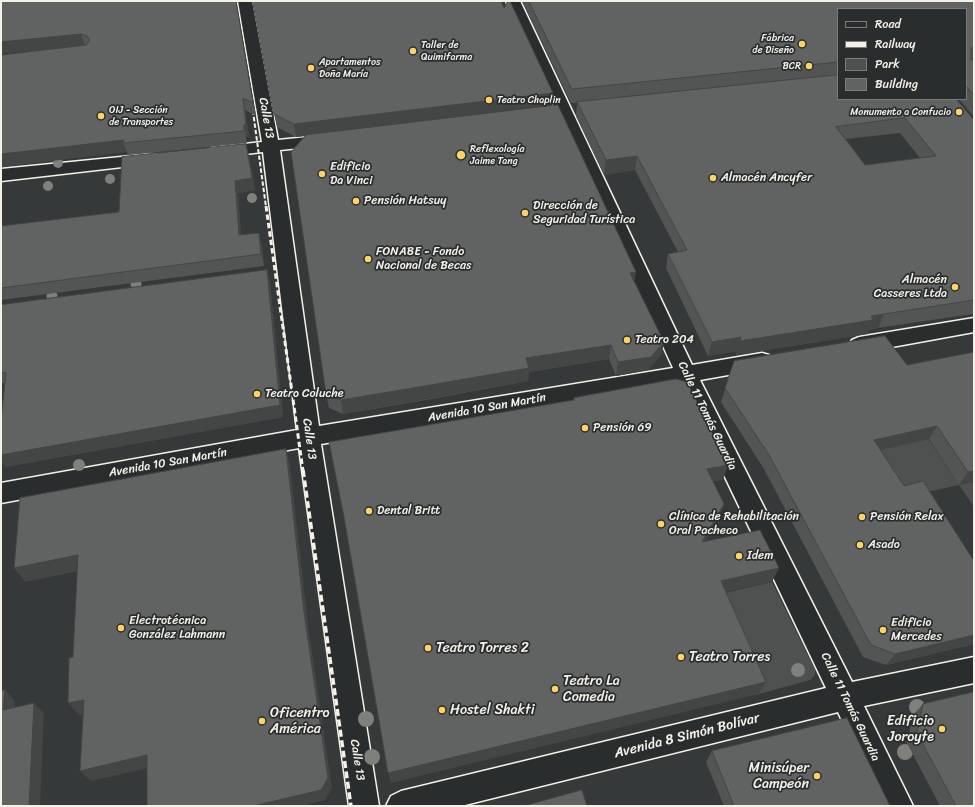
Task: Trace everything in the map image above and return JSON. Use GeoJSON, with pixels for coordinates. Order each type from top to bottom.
{"type":"FeatureCollection","features":[{"type":"Feature","properties":{"kind":"street","name":"Calle 13"},"geometry":{"type":"LineString","coordinates":[[245,1],[271,147],[277,272],[309,438],[364,806]]}},
{"type":"Feature","properties":{"kind":"street","name":"Calle 11 Tomás Guardia"},"geometry":{"type":"LineString","coordinates":[[513,1],[686,374],[898,806]]}},
{"type":"Feature","properties":{"kind":"street"},"geometry":{"type":"LineString","coordinates":[[204,153],[271,147],[342,138]]}},
{"type":"Feature","properties":{"kind":"street"},"geometry":{"type":"LineString","coordinates":[[1,175],[165,157]]}},
{"type":"Feature","properties":{"kind":"street"},"geometry":{"type":"LineString","coordinates":[[842,348],[974,325]]}},
{"type":"Feature","properties":{"kind":"street","name":"Avenida 10 San Martín"},"geometry":{"type":"LineString","coordinates":[[1,493],[309,438],[780,358]]}},
{"type":"Feature","properties":{"kind":"street","name":"Avenida 8 Simón Bolívar"},"geometry":{"type":"LineString","coordinates":[[401,806],[845,697],[974,670]]}},
{"type":"Feature","properties":{"kind":"green space"},"geometry":{"type":"Polygon","coordinates":[[[896,390],[959,485],[896,499],[842,413],[896,390]]]}},
{"type":"Feature","properties":{"kind":"green space"},"geometry":{"type":"Polygon","coordinates":[[[974,482],[974,507],[959,485],[974,482]]]}},
{"type":"Feature","properties":{"kind":"green space"},"geometry":{"type":"Polygon","coordinates":[[[772,582],[815,670],[815,675],[810,680],[759,694],[716,595],[772,582]]]}},
{"type":"Feature","properties":{"kind":"building"},"geometry":{"type":"Polygon","coordinates":[[[1,1],[236,1],[253,103],[243,98],[246,125],[244,125],[244,131],[123,143],[124,140],[1,154],[1,55],[86,45],[90,40],[87,36],[81,34],[1,42],[1,1]]]}},
{"type":"Feature","properties":{"kind":"building"},"geometry":{"type":"Polygon","coordinates":[[[253,1],[501,1],[504,8],[508,1],[510,1],[553,93],[294,124],[274,114],[253,1]]]}},
{"type":"Feature","properties":{"kind":"building"},"geometry":{"type":"Polygon","coordinates":[[[529,1],[974,1],[974,48],[971,48],[971,60],[974,60],[974,95],[967,87],[967,8],[837,8],[837,62],[572,89],[529,1]]]}},
{"type":"Feature","properties":{"kind":"building"},"geometry":{"type":"Polygon","coordinates":[[[837,75],[837,100],[957,100],[974,120],[974,300],[871,316],[873,320],[740,341],[741,337],[712,342],[668,254],[687,250],[637,156],[606,160],[577,102],[837,75]],[[905,118],[836,127],[865,165],[936,156],[905,118]]]}},
{"type":"Feature","properties":{"kind":"building"},"geometry":{"type":"Polygon","coordinates":[[[558,105],[636,272],[630,273],[664,342],[651,357],[618,362],[611,345],[526,358],[529,368],[419,387],[341,400],[326,394],[291,152],[306,135],[558,105]]]}},
{"type":"Feature","properties":{"kind":"building"},"geometry":{"type":"Polygon","coordinates":[[[246,144],[252,178],[235,181],[239,235],[259,233],[261,254],[1,288],[1,226],[119,212],[122,157],[246,144]]]}},
{"type":"Feature","properties":{"kind":"building"},"geometry":{"type":"Polygon","coordinates":[[[267,270],[280,405],[1,455],[1,420],[6,373],[1,372],[1,305],[267,270]]]}},
{"type":"Feature","properties":{"kind":"building"},"geometry":{"type":"Polygon","coordinates":[[[885,336],[907,365],[974,352],[974,471],[968,472],[937,426],[874,440],[904,486],[923,481],[974,561],[974,635],[895,654],[871,645],[769,455],[725,388],[734,361],[885,336]]]}},
{"type":"Feature","properties":{"kind":"building"},"geometry":{"type":"Polygon","coordinates":[[[676,379],[687,382],[728,465],[707,469],[724,504],[702,542],[760,530],[779,568],[721,581],[766,682],[388,773],[344,517],[329,442],[574,400],[574,398],[676,379]]]}},
{"type":"Feature","properties":{"kind":"building"},"geometry":{"type":"Polygon","coordinates":[[[286,449],[304,612],[328,778],[321,790],[253,806],[147,806],[147,755],[80,771],[84,700],[68,703],[69,658],[73,657],[78,555],[14,568],[20,498],[286,449]]]}},
{"type":"Feature","properties":{"kind":"building"},"geometry":{"type":"Polygon","coordinates":[[[5,690],[3,710],[34,703],[29,806],[1,806],[1,691],[5,690]]]}},
{"type":"Feature","properties":{"kind":"building","name":"Edificio Joroyte"},"geometry":{"type":"Polygon","coordinates":[[[974,692],[974,806],[956,806],[917,733],[923,704],[974,692]]]}},
{"type":"Feature","properties":{"kind":"building"},"geometry":{"type":"Polygon","coordinates":[[[847,718],[890,806],[734,806],[712,751],[847,718]]]}},
{"type":"Feature","properties":{"kind":"building"},"geometry":{"type":"Polygon","coordinates":[[[582,790],[587,806],[524,806],[582,790]]]}},
{"type":"Feature","properties":{"kind":"railway"},"geometry":{"type":"LineString","coordinates":[[252,104],[266,207]]}},
{"type":"Feature","properties":{"kind":"railway"},"geometry":{"type":"LineString","coordinates":[[266,206],[303,471]]}},
{"type":"Feature","properties":{"kind":"railway"},"geometry":{"type":"LineString","coordinates":[[303,470],[351,806]]}},
{"type":"Feature","properties":{"kind":"place","name":"Fábrica de Diseño"},"geometry":{"type":"Point","coordinates":[802,44]}},
{"type":"Feature","properties":{"kind":"place","name":"Taller de Quimifarma"},"geometry":{"type":"Point","coordinates":[413,51]}},
{"type":"Feature","properties":{"kind":"place","name":"BCR"},"geometry":{"type":"Point","coordinates":[809,66]}},
{"type":"Feature","properties":{"kind":"place","name":"Apartamentos Doña María"},"geometry":{"type":"Point","coordinates":[311,68]}},
{"type":"Feature","properties":{"kind":"place","name":"Teatro Chaplin"},"geometry":{"type":"Point","coordinates":[489,100]}},
{"type":"Feature","properties":{"kind":"place","name":"Monumento a Confucio"},"geometry":{"type":"Point","coordinates":[959,112]}},
{"type":"Feature","properties":{"kind":"place","name":"OIJ - Sección de Transportes"},"geometry":{"type":"Point","coordinates":[101,116]}},
{"type":"Feature","properties":{"kind":"place","name":"Reflexología Jaime Tang"},"geometry":{"type":"Point","coordinates":[461,155]}},
{"type":"Feature","properties":{"kind":"place","name":"Edificio Da Vinci"},"geometry":{"type":"Point","coordinates":[322,174]}},
{"type":"Feature","properties":{"kind":"place","name":"Almacén Ancyfer"},"geometry":{"type":"Point","coordinates":[713,178]}},
{"type":"Feature","properties":{"kind":"place","name":"Pensión Hatsuy"},"geometry":{"type":"Point","coordinates":[356,201]}},
{"type":"Feature","properties":{"kind":"place","name":"Dirección de Seguridad Turística"},"geometry":{"type":"Point","coordinates":[525,213]}},
{"type":"Feature","properties":{"kind":"place","name":"FONABE - Fondo Nacional de Becas"},"geometry":{"type":"Point","coordinates":[368,259]}},
{"type":"Feature","properties":{"kind":"place","name":"Almacén Casseres Ltda"},"geometry":{"type":"Point","coordinates":[955,287]}},
{"type":"Feature","properties":{"kind":"place","name":"Teatro 204"},"geometry":{"type":"Point","coordinates":[627,340]}},
{"type":"Feature","properties":{"kind":"place","name":"Teatro Coluche"},"geometry":{"type":"Point","coordinates":[257,394]}},
{"type":"Feature","properties":{"kind":"place","name":"Pensión 69"},"geometry":{"type":"Point","coordinates":[585,428]}},
{"type":"Feature","properties":{"kind":"place","name":"Dental Britt"},"geometry":{"type":"Point","coordinates":[369,511]}},
{"type":"Feature","properties":{"kind":"place","name":"Pensión Relax"},"geometry":{"type":"Point","coordinates":[862,517]}},
{"type":"Feature","properties":{"kind":"place","name":"Clínica de Rehabilitación Oral Pacheco"},"geometry":{"type":"Point","coordinates":[661,524]}},
{"type":"Feature","properties":{"kind":"place","name":"Asado"},"geometry":{"type":"Point","coordinates":[860,545]}},
{"type":"Feature","properties":{"kind":"place","name":"Idem"},"geometry":{"type":"Point","coordinates":[739,556]}},
{"type":"Feature","properties":{"kind":"place","name":"Electrotécnica González Lahmann"},"geometry":{"type":"Point","coordinates":[121,628]}},
{"type":"Feature","properties":{"kind":"place","name":"Edificio Mercedes"},"geometry":{"type":"Point","coordinates":[883,630]}},
{"type":"Feature","properties":{"kind":"place","name":"Teatro Torres 2"},"geometry":{"type":"Point","coordinates":[428,648]}},
{"type":"Feature","properties":{"kind":"place","name":"Teatro Torres"},"geometry":{"type":"Point","coordinates":[681,657]}},
{"type":"Feature","properties":{"kind":"place","name":"Teatro La Comedia"},"geometry":{"type":"Point","coordinates":[555,689]}},
{"type":"Feature","properties":{"kind":"place","name":"Hostel Shakti"},"geometry":{"type":"Point","coordinates":[442,710]}},
{"type":"Feature","properties":{"kind":"place","name":"Oficentro América"},"geometry":{"type":"Point","coordinates":[262,721]}},
{"type":"Feature","properties":{"kind":"place","name":"Edificio Joroyte"},"geometry":{"type":"Point","coordinates":[942,729]}},
{"type":"Feature","properties":{"kind":"place","name":"Minisúper Campeón"},"geometry":{"type":"Point","coordinates":[817,776]}}]}
